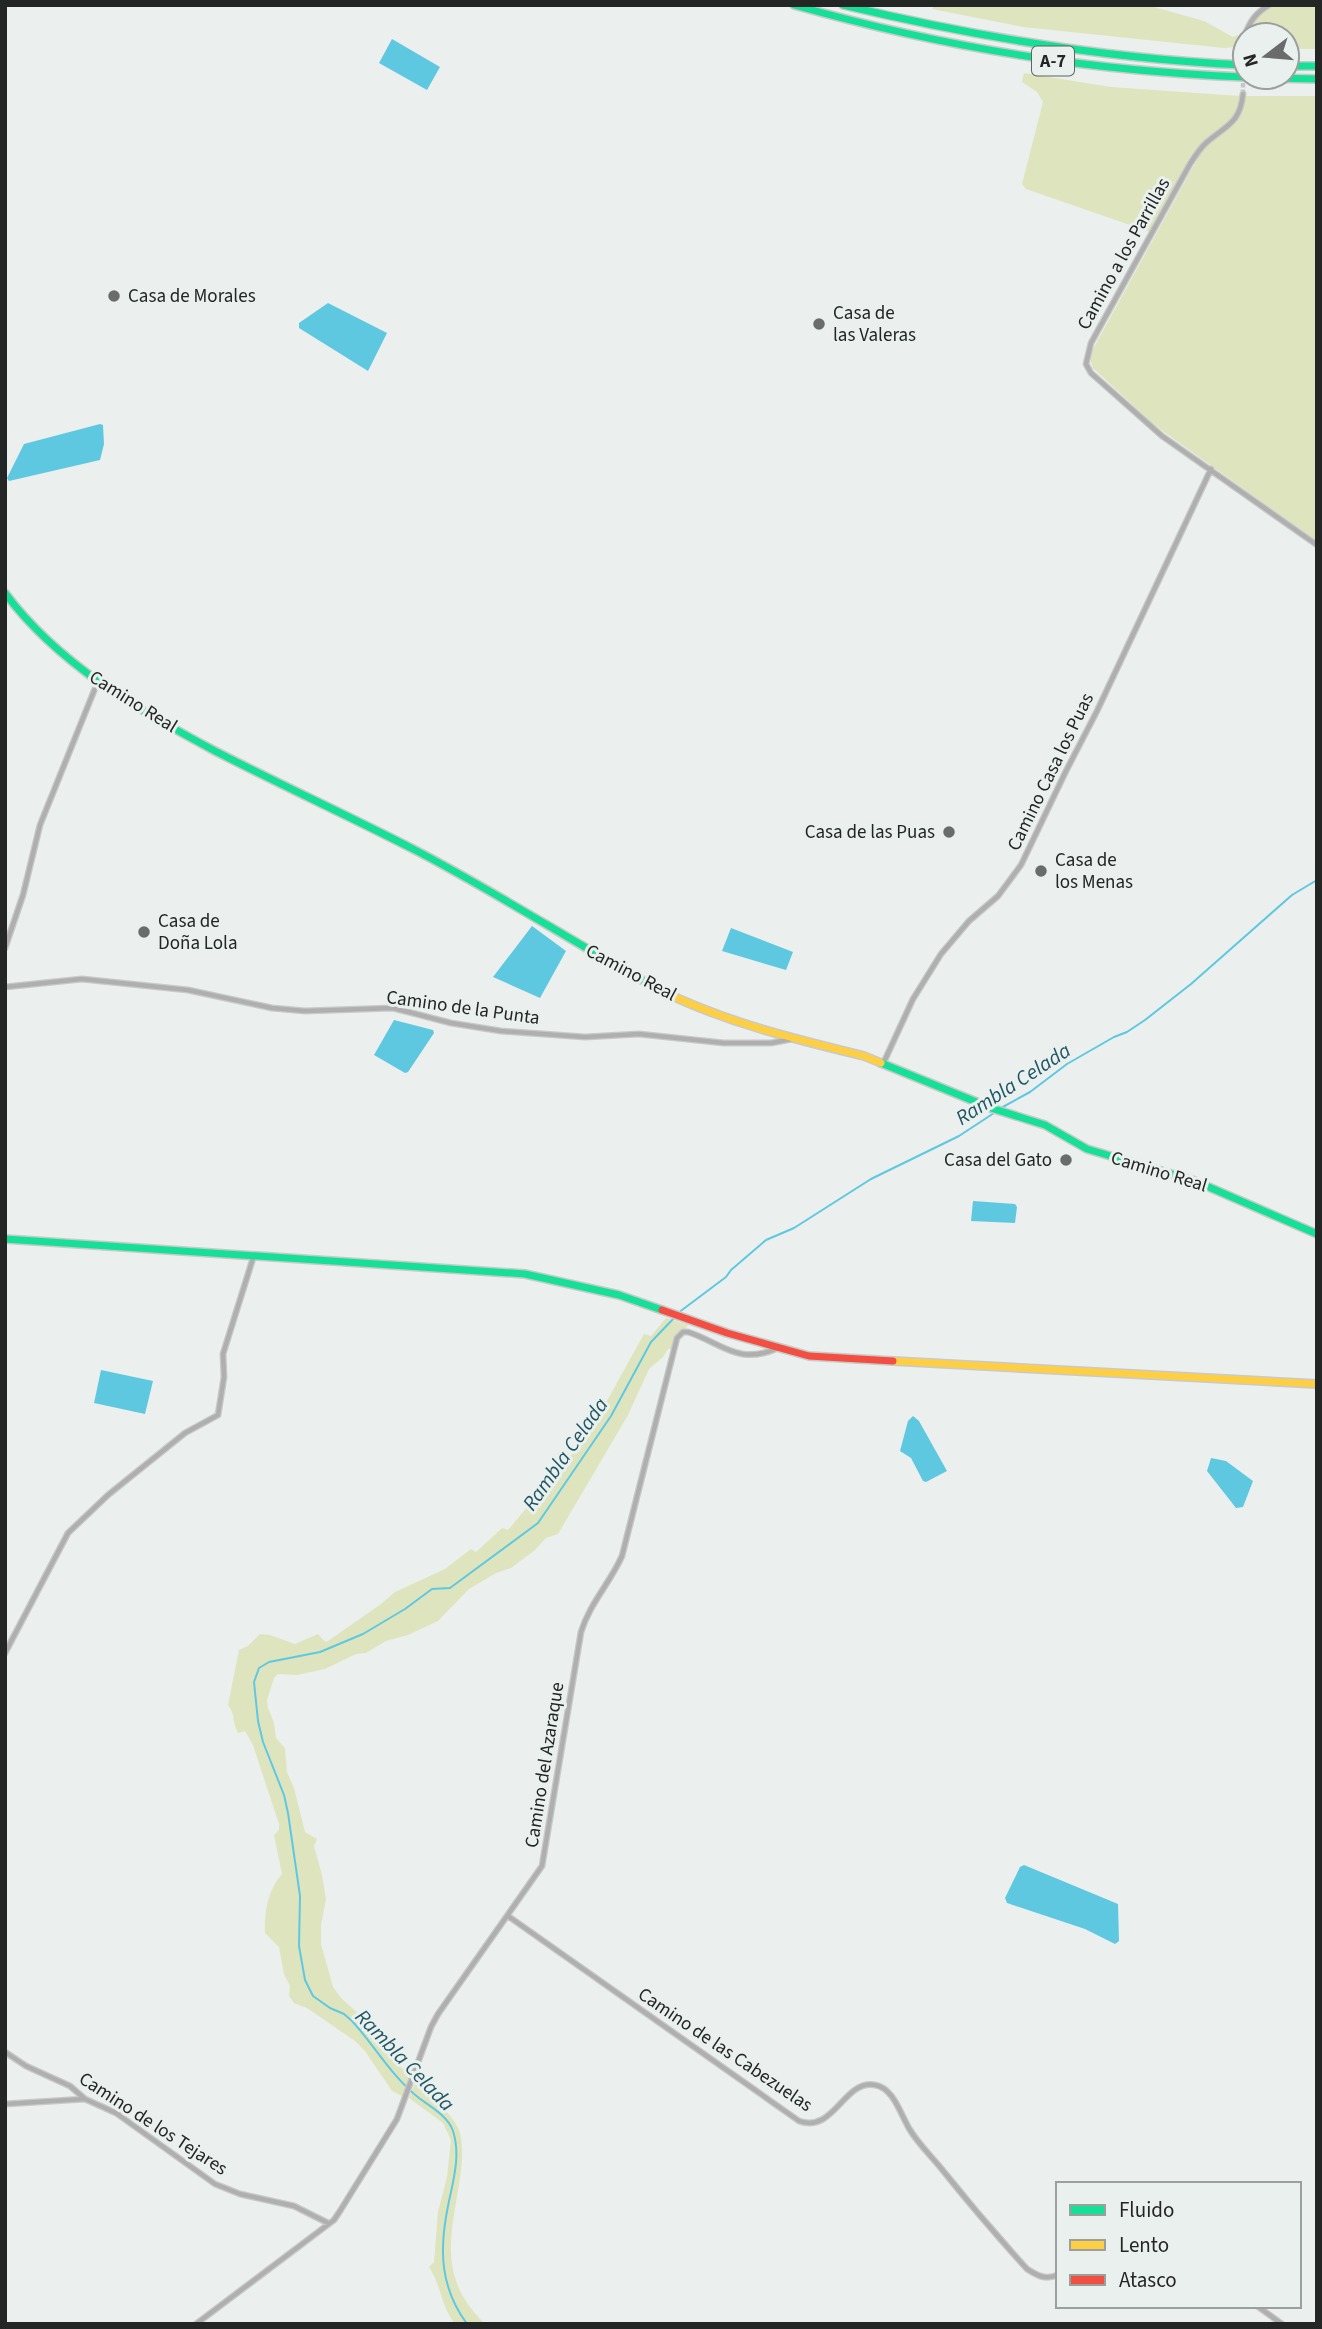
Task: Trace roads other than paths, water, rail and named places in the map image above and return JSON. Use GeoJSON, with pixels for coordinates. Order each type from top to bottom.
{"type":"FeatureCollection","features":[{"type":"Feature","properties":{"kind":"main road","name":"A-7"},"geometry":{"type":"LineString","coordinates":[[794,5],[955,45],[1054,62],[1187,75],[1317,79]]}},
{"type":"Feature","properties":{"kind":"main road","name":"A-7"},"geometry":{"type":"LineString","coordinates":[[844,5],[948,31],[1052,48],[1159,60],[1231,64]]}},
{"type":"Feature","properties":{"kind":"main road","name":"Camino Real"},"geometry":{"type":"LineString","coordinates":[[5,593],[22,616],[58,651],[98,681],[176,730],[482,886],[665,993],[707,1012],[792,1040],[864,1056],[990,1108],[1045,1125],[1087,1149],[1195,1181],[1317,1234]]}},
{"type":"Feature","properties":{"kind":"main road"},"geometry":{"type":"LineString","coordinates":[[5,1239],[526,1274],[619,1295],[689,1320],[809,1356],[1317,1384]]}},
{"type":"Feature","properties":{"kind":"street"},"geometry":{"type":"LineString","coordinates":[[1251,21],[1269,5]]}},
{"type":"Feature","properties":{"kind":"street","name":"Camino a los Parrillas"},"geometry":{"type":"LineString","coordinates":[[1243,94],[1237,116],[1200,149],[1190,164],[1091,343],[1086,364],[1091,373],[1161,436],[1317,545]]}},
{"type":"Feature","properties":{"kind":"street","name":"Camino Casa los Puas"},"geometry":{"type":"LineString","coordinates":[[883,1065],[913,999],[942,954],[969,921],[998,896],[1021,864],[1097,711],[1211,469]]}},
{"type":"Feature","properties":{"kind":"street"},"geometry":{"type":"LineString","coordinates":[[5,948],[23,895],[40,825],[98,681]]}},
{"type":"Feature","properties":{"kind":"street","name":"Camino de la Punta"},"geometry":{"type":"LineString","coordinates":[[5,986],[82,979],[188,990],[272,1008],[305,1011],[393,1008],[451,1023],[501,1031],[585,1037],[639,1034],[724,1043],[792,1040]]}},
{"type":"Feature","properties":{"kind":"street"},"geometry":{"type":"LineString","coordinates":[[5,1653],[68,1533],[108,1495],[185,1433],[218,1415],[224,1377],[223,1354],[254,1254]]}},
{"type":"Feature","properties":{"kind":"street","name":"Camino del Azaraque"},"geometry":{"type":"LineString","coordinates":[[196,2324],[340,2211],[397,2119],[438,2014],[542,1866],[581,1632],[586,1615],[614,1574],[622,1556],[677,1338],[683,1332],[688,1332],[717,1347],[750,1355],[764,1354],[779,1348]]}},
{"type":"Feature","properties":{"kind":"street","name":"Camino de las Cabezuelas"},"geometry":{"type":"LineString","coordinates":[[508,1916],[799,2121],[814,2124],[823,2120],[863,2085],[881,2087],[888,2092],[910,2131],[1023,2264],[1037,2276],[1047,2278],[1056,2276]]}},
{"type":"Feature","properties":{"kind":"street","name":"Camino de los Tejares"},"geometry":{"type":"LineString","coordinates":[[5,2052],[26,2066],[69,2086],[85,2099],[119,2115],[221,2187],[294,2206],[328,2223]]}},
{"type":"Feature","properties":{"kind":"street"},"geometry":{"type":"LineString","coordinates":[[68,2099],[71,2092],[69,2086]]}},
{"type":"Feature","properties":{"kind":"street"},"geometry":{"type":"LineString","coordinates":[[5,2104],[85,2099]]}},
{"type":"Feature","properties":{"kind":"street"},"geometry":{"type":"LineString","coordinates":[[1260,2308],[1282,2324]]}},
{"type":"Feature","properties":{"kind":"water"},"geometry":{"type":"Polygon","coordinates":[[[392,39],[440,67],[427,90],[379,63],[392,39]]]}},
{"type":"Feature","properties":{"kind":"water"},"geometry":{"type":"Polygon","coordinates":[[[328,303],[387,333],[368,371],[299,328],[299,323],[328,303]]]}},
{"type":"Feature","properties":{"kind":"water"},"geometry":{"type":"Polygon","coordinates":[[[103,425],[104,444],[100,460],[9,481],[7,478],[24,444],[103,425]]]}},
{"type":"Feature","properties":{"kind":"water"},"geometry":{"type":"Polygon","coordinates":[[[532,926],[566,951],[540,998],[493,977],[532,926]]]}},
{"type":"Feature","properties":{"kind":"water"},"geometry":{"type":"Polygon","coordinates":[[[731,928],[793,952],[786,970],[722,951],[731,928]]]}},
{"type":"Feature","properties":{"kind":"water"},"geometry":{"type":"Polygon","coordinates":[[[394,1020],[433,1030],[434,1033],[405,1073],[374,1055],[394,1020]]]}},
{"type":"Feature","properties":{"kind":"water"},"geometry":{"type":"Polygon","coordinates":[[[973,1201],[1015,1204],[1015,1223],[971,1221],[973,1201]]]}},
{"type":"Feature","properties":{"kind":"water"},"geometry":{"type":"Polygon","coordinates":[[[101,1370],[153,1381],[145,1414],[94,1403],[101,1370]]]}},
{"type":"Feature","properties":{"kind":"water"},"geometry":{"type":"Polygon","coordinates":[[[913,1416],[919,1421],[947,1471],[926,1482],[911,1458],[900,1451],[908,1421],[913,1416]]]}},
{"type":"Feature","properties":{"kind":"water"},"geometry":{"type":"Polygon","coordinates":[[[1211,1458],[1226,1461],[1253,1481],[1243,1507],[1236,1508],[1207,1471],[1211,1458]]]}},
{"type":"Feature","properties":{"kind":"water"},"geometry":{"type":"Polygon","coordinates":[[[1024,1865],[1118,1904],[1119,1941],[1115,1944],[1085,1929],[1007,1903],[1005,1898],[1020,1867],[1024,1865]]]}},
{"type":"Feature","properties":{"kind":"waterway","name":"Rambla Celada"},"geometry":{"type":"LineString","coordinates":[[1001,1108],[1030,1092],[1067,1064],[1145,1020],[1191,984],[1292,895],[1317,880]]}},
{"type":"Feature","properties":{"kind":"waterway","name":"Rambla Celada"},"geometry":{"type":"LineString","coordinates":[[678,1313],[726,1277],[766,1240],[794,1228],[871,1179],[959,1136],[994,1113]]}},
{"type":"Feature","properties":{"kind":"waterway","name":"Rambla Celada"},"geometry":{"type":"LineString","coordinates":[[467,2324],[451,2296],[444,2268],[443,2238],[456,2159],[453,2131],[443,2116],[400,2081],[352,2021],[313,1996],[305,1980],[299,1946],[300,1896],[288,1813],[284,1795],[263,1742],[254,1682],[259,1668],[269,1662],[320,1652],[363,1634],[432,1589],[450,1588],[538,1523],[611,1416],[651,1342],[675,1317]]}},
{"type":"Feature","properties":{"kind":"place","name":"Casa de Morales"},"geometry":{"type":"Point","coordinates":[114,296]}},
{"type":"Feature","properties":{"kind":"place","name":"Casa de las Valeras"},"geometry":{"type":"Point","coordinates":[819,324]}},
{"type":"Feature","properties":{"kind":"place","name":"Casa de las Puas"},"geometry":{"type":"Point","coordinates":[949,832]}},
{"type":"Feature","properties":{"kind":"place","name":"Casa de los Menas"},"geometry":{"type":"Point","coordinates":[1041,871]}},
{"type":"Feature","properties":{"kind":"place","name":"Casa de Doña Lola"},"geometry":{"type":"Point","coordinates":[144,932]}},
{"type":"Feature","properties":{"kind":"place","name":"Casa del Gato"},"geometry":{"type":"Point","coordinates":[1066,1160]}}]}
